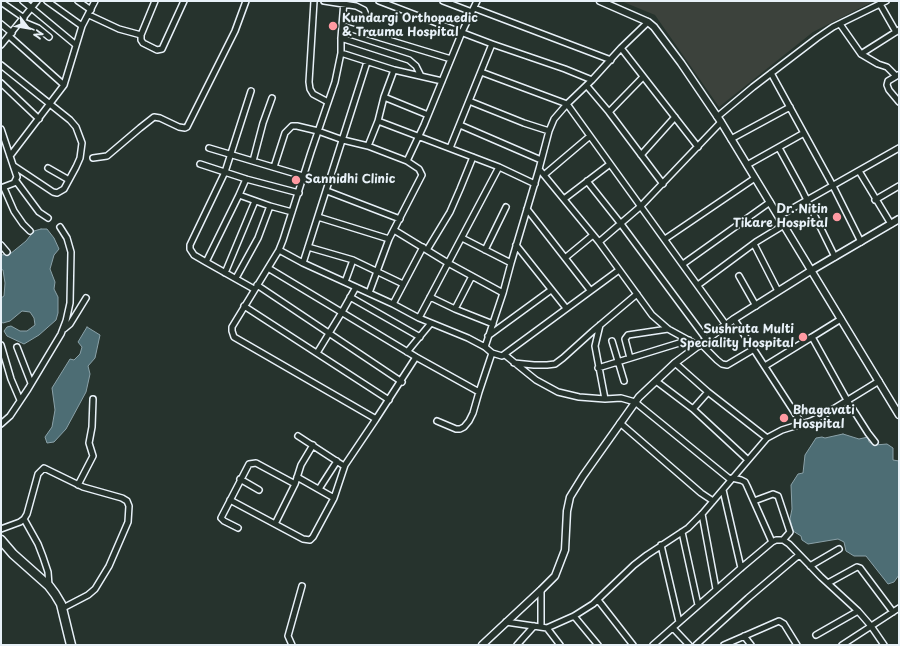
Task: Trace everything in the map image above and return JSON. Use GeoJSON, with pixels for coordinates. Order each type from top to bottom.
{"type":"FeatureCollection","features":[{"type":"Feature","properties":{"kind":"main road"},"geometry":{"type":"LineString","coordinates":[[1,540],[13,554],[56,594],[63,608],[70,645]]}},
{"type":"Feature","properties":{"kind":"street"},"geometry":{"type":"LineString","coordinates":[[23,1],[76,45]]}},
{"type":"Feature","properties":{"kind":"street"},"geometry":{"type":"LineString","coordinates":[[1,45],[37,1]]}},
{"type":"Feature","properties":{"kind":"street"},"geometry":{"type":"LineString","coordinates":[[47,1],[82,26]]}},
{"type":"Feature","properties":{"kind":"street"},"geometry":{"type":"LineString","coordinates":[[78,1],[90,13],[119,29],[141,35]]}},
{"type":"Feature","properties":{"kind":"street"},"geometry":{"type":"LineString","coordinates":[[10,156],[64,85],[82,26],[96,1]]}},
{"type":"Feature","properties":{"kind":"street"},"geometry":{"type":"LineString","coordinates":[[155,1],[141,35],[141,39],[143,43],[157,50],[162,49],[184,1]]}},
{"type":"Feature","properties":{"kind":"street"},"geometry":{"type":"LineString","coordinates":[[93,158],[107,156],[154,117],[160,118],[182,128],[187,127],[235,31],[246,1]]}},
{"type":"Feature","properties":{"kind":"street"},"geometry":{"type":"LineString","coordinates":[[314,1],[309,82],[310,89],[313,94],[328,102]]}},
{"type":"Feature","properties":{"kind":"street"},"geometry":{"type":"LineString","coordinates":[[324,1],[343,2],[360,8],[365,12],[367,17]]}},
{"type":"Feature","properties":{"kind":"street"},"geometry":{"type":"LineString","coordinates":[[379,1],[492,44],[566,69],[592,80]]}},
{"type":"Feature","properties":{"kind":"street"},"geometry":{"type":"LineString","coordinates":[[443,1],[473,10],[611,60]]}},
{"type":"Feature","properties":{"kind":"street"},"geometry":{"type":"LineString","coordinates":[[408,161],[462,32],[477,1]]}},
{"type":"Feature","properties":{"kind":"street"},"geometry":{"type":"LineString","coordinates":[[600,1],[648,22],[654,27],[681,63],[719,120],[779,216],[899,415]]}},
{"type":"Feature","properties":{"kind":"street"},"geometry":{"type":"LineString","coordinates":[[599,242],[641,206],[698,147],[719,120],[771,73],[817,38],[840,24],[886,1]]}},
{"type":"Feature","properties":{"kind":"street"},"geometry":{"type":"LineString","coordinates":[[1,2],[22,20],[38,28],[49,37]]}},
{"type":"Feature","properties":{"kind":"street"},"geometry":{"type":"LineString","coordinates":[[343,2],[341,53],[335,82],[292,212],[279,250],[244,306],[232,327],[232,331],[234,337],[376,419]]}},
{"type":"Feature","properties":{"kind":"street"},"geometry":{"type":"LineString","coordinates":[[861,54],[898,31],[880,4]]}},
{"type":"Feature","properties":{"kind":"street"},"geometry":{"type":"LineString","coordinates":[[485,346],[503,292],[510,263],[535,184],[548,131],[554,119],[567,104],[587,86],[621,48],[648,22]]}},
{"type":"Feature","properties":{"kind":"street"},"geometry":{"type":"LineString","coordinates":[[1,24],[64,85]]}},
{"type":"Feature","properties":{"kind":"street"},"geometry":{"type":"LineString","coordinates":[[840,24],[861,54],[878,64],[887,67],[898,75],[888,81],[887,85],[889,90],[899,102]]}},
{"type":"Feature","properties":{"kind":"street"},"geometry":{"type":"LineString","coordinates":[[342,26],[451,59]]}},
{"type":"Feature","properties":{"kind":"street"},"geometry":{"type":"LineString","coordinates":[[341,38],[409,60],[416,66],[421,76]]}},
{"type":"Feature","properties":{"kind":"street"},"geometry":{"type":"LineString","coordinates":[[450,148],[492,44]]}},
{"type":"Feature","properties":{"kind":"street"},"geometry":{"type":"LineString","coordinates":[[621,48],[698,147]]}},
{"type":"Feature","properties":{"kind":"street"},"geometry":{"type":"LineString","coordinates":[[341,53],[394,70],[442,81]]}},
{"type":"Feature","properties":{"kind":"street"},"geometry":{"type":"LineString","coordinates":[[303,262],[367,62]]}},
{"type":"Feature","properties":{"kind":"street"},"geometry":{"type":"LineString","coordinates":[[1,66],[70,120],[76,127],[82,143],[80,158],[61,192],[53,192],[14,166]]}},
{"type":"Feature","properties":{"kind":"street"},"geometry":{"type":"LineString","coordinates":[[368,146],[378,121],[384,97],[394,70]]}},
{"type":"Feature","properties":{"kind":"street"},"geometry":{"type":"LineString","coordinates":[[481,72],[567,104],[726,325]]}},
{"type":"Feature","properties":{"kind":"street"},"geometry":{"type":"LineString","coordinates":[[771,73],[833,186],[860,242]]}},
{"type":"Feature","properties":{"kind":"street"},"geometry":{"type":"LineString","coordinates":[[609,112],[643,77]]}},
{"type":"Feature","properties":{"kind":"street"},"geometry":{"type":"LineString","coordinates":[[1,84],[39,118]]}},
{"type":"Feature","properties":{"kind":"street"},"geometry":{"type":"LineString","coordinates":[[587,86],[609,112],[663,184]]}},
{"type":"Feature","properties":{"kind":"street"},"geometry":{"type":"LineString","coordinates":[[251,92],[225,172],[190,245],[191,252],[225,273],[256,287],[329,333],[402,382]]}},
{"type":"Feature","properties":{"kind":"street"},"geometry":{"type":"LineString","coordinates":[[384,97],[428,115]]}},
{"type":"Feature","properties":{"kind":"street"},"geometry":{"type":"LineString","coordinates":[[253,161],[263,123],[272,98]]}},
{"type":"Feature","properties":{"kind":"street"},"geometry":{"type":"LineString","coordinates":[[469,101],[548,131]]}},
{"type":"Feature","properties":{"kind":"street"},"geometry":{"type":"LineString","coordinates":[[731,139],[790,107]]}},
{"type":"Feature","properties":{"kind":"street"},"geometry":{"type":"LineString","coordinates":[[642,155],[675,117]]}},
{"type":"Feature","properties":{"kind":"street"},"geometry":{"type":"LineString","coordinates":[[378,121],[499,167],[535,184]]}},
{"type":"Feature","properties":{"kind":"street"},"geometry":{"type":"LineString","coordinates":[[460,124],[541,160]]}},
{"type":"Feature","properties":{"kind":"street"},"geometry":{"type":"LineString","coordinates":[[274,167],[285,133],[292,126],[297,126],[368,146],[408,161],[419,169],[422,175],[394,230],[369,293]]}},
{"type":"Feature","properties":{"kind":"street"},"geometry":{"type":"LineString","coordinates":[[1,129],[14,166],[17,177],[16,181],[39,212],[48,218]]}},
{"type":"Feature","properties":{"kind":"street"},"geometry":{"type":"LineString","coordinates":[[747,165],[804,133]]}},
{"type":"Feature","properties":{"kind":"street"},"geometry":{"type":"LineString","coordinates":[[544,175],[590,136]]}},
{"type":"Feature","properties":{"kind":"street"},"geometry":{"type":"LineString","coordinates":[[209,148],[303,176]]}},
{"type":"Feature","properties":{"kind":"street"},"geometry":{"type":"LineString","coordinates":[[779,148],[835,257]]}},
{"type":"Feature","properties":{"kind":"street"},"geometry":{"type":"LineString","coordinates":[[779,216],[899,148]]}},
{"type":"Feature","properties":{"kind":"street"},"geometry":{"type":"LineString","coordinates":[[393,304],[403,284],[450,212],[473,157]]}},
{"type":"Feature","properties":{"kind":"street"},"geometry":{"type":"LineString","coordinates":[[200,164],[246,179],[298,193]]}},
{"type":"Feature","properties":{"kind":"street"},"geometry":{"type":"LineString","coordinates":[[564,199],[610,164]]}},
{"type":"Feature","properties":{"kind":"street"},"geometry":{"type":"LineString","coordinates":[[418,318],[499,167]]}},
{"type":"Feature","properties":{"kind":"street"},"geometry":{"type":"LineString","coordinates":[[48,168],[69,180]]}},
{"type":"Feature","properties":{"kind":"street"},"geometry":{"type":"LineString","coordinates":[[539,169],[599,242],[652,314],[668,329],[689,340],[702,343]]}},
{"type":"Feature","properties":{"kind":"street"},"geometry":{"type":"LineString","coordinates":[[859,171],[875,200],[891,224]]}},
{"type":"Feature","properties":{"kind":"street"},"geometry":{"type":"LineString","coordinates":[[665,239],[755,178]]}},
{"type":"Feature","properties":{"kind":"street"},"geometry":{"type":"LineString","coordinates":[[206,262],[246,179]]}},
{"type":"Feature","properties":{"kind":"street"},"geometry":{"type":"LineString","coordinates":[[16,181],[10,186],[2,188],[14,211],[30,231]]}},
{"type":"Feature","properties":{"kind":"street"},"geometry":{"type":"LineString","coordinates":[[588,181],[621,224],[702,343],[717,360],[722,364],[727,365],[754,349]]}},
{"type":"Feature","properties":{"kind":"street"},"geometry":{"type":"LineString","coordinates":[[875,200],[899,186]]}},
{"type":"Feature","properties":{"kind":"street"},"geometry":{"type":"LineString","coordinates":[[326,191],[400,219]]}},
{"type":"Feature","properties":{"kind":"street"},"geometry":{"type":"LineString","coordinates":[[239,195],[292,212]]}},
{"type":"Feature","properties":{"kind":"street"},"geometry":{"type":"LineString","coordinates":[[225,273],[256,201]]}},
{"type":"Feature","properties":{"kind":"street"},"geometry":{"type":"LineString","coordinates":[[683,264],[770,202]]}},
{"type":"Feature","properties":{"kind":"street"},"geometry":{"type":"LineString","coordinates":[[236,278],[258,238],[270,206]]}},
{"type":"Feature","properties":{"kind":"street"},"geometry":{"type":"LineString","coordinates":[[485,250],[506,207]]}},
{"type":"Feature","properties":{"kind":"street"},"geometry":{"type":"LineString","coordinates":[[527,209],[590,290]]}},
{"type":"Feature","properties":{"kind":"street"},"geometry":{"type":"LineString","coordinates":[[318,217],[390,239]]}},
{"type":"Feature","properties":{"kind":"street"},"geometry":{"type":"LineString","coordinates":[[482,645],[554,576],[565,550],[567,511],[570,497],[635,402],[675,363],[734,319],[812,270],[899,219]]}},
{"type":"Feature","properties":{"kind":"street"},"geometry":{"type":"LineString","coordinates":[[698,286],[754,244],[784,225]]}},
{"type":"Feature","properties":{"kind":"street"},"geometry":{"type":"LineString","coordinates":[[1,424],[10,416],[31,383],[63,330],[66,320],[70,302],[71,252],[67,238],[60,227]]}},
{"type":"Feature","properties":{"kind":"street"},"geometry":{"type":"LineString","coordinates":[[394,230],[448,263],[503,292]]}},
{"type":"Feature","properties":{"kind":"street"},"geometry":{"type":"LineString","coordinates":[[565,258],[593,235]]}},
{"type":"Feature","properties":{"kind":"street"},"geometry":{"type":"LineString","coordinates":[[462,238],[510,263]]}},
{"type":"Feature","properties":{"kind":"street"},"geometry":{"type":"LineString","coordinates":[[754,244],[778,291]]}},
{"type":"Feature","properties":{"kind":"street"},"geometry":{"type":"LineString","coordinates":[[1,245],[7,252]]}},
{"type":"Feature","properties":{"kind":"street"},"geometry":{"type":"LineString","coordinates":[[516,245],[566,308]]}},
{"type":"Feature","properties":{"kind":"street"},"geometry":{"type":"LineString","coordinates":[[308,247],[353,260],[403,284]]}},
{"type":"Feature","properties":{"kind":"street"},"geometry":{"type":"LineString","coordinates":[[279,250],[393,304],[418,318],[485,346],[499,356],[505,355],[590,290],[619,270]]}},
{"type":"Feature","properties":{"kind":"street"},"geometry":{"type":"LineString","coordinates":[[345,282],[353,260]]}},
{"type":"Feature","properties":{"kind":"street"},"geometry":{"type":"LineString","coordinates":[[268,268],[416,357],[479,392]]}},
{"type":"Feature","properties":{"kind":"street"},"geometry":{"type":"LineString","coordinates":[[455,309],[472,276]]}},
{"type":"Feature","properties":{"kind":"street"},"geometry":{"type":"LineString","coordinates":[[739,276],[756,306]]}},
{"type":"Feature","properties":{"kind":"street"},"geometry":{"type":"LineString","coordinates":[[317,353],[356,287]]}},
{"type":"Feature","properties":{"kind":"street"},"geometry":{"type":"LineString","coordinates":[[488,336],[551,290]]}},
{"type":"Feature","properties":{"kind":"street"},"geometry":{"type":"LineString","coordinates":[[512,362],[534,365],[555,364],[637,294]]}},
{"type":"Feature","properties":{"kind":"street"},"geometry":{"type":"LineString","coordinates":[[350,297],[420,337]]}},
{"type":"Feature","properties":{"kind":"street"},"geometry":{"type":"LineString","coordinates":[[430,297],[493,324]]}},
{"type":"Feature","properties":{"kind":"street"},"geometry":{"type":"LineString","coordinates":[[63,330],[70,324],[86,298]]}},
{"type":"Feature","properties":{"kind":"street"},"geometry":{"type":"LineString","coordinates":[[244,306],[389,400]]}},
{"type":"Feature","properties":{"kind":"street"},"geometry":{"type":"LineString","coordinates":[[734,319],[802,424]]}},
{"type":"Feature","properties":{"kind":"street"},"geometry":{"type":"LineString","coordinates":[[765,366],[841,319]]}},
{"type":"Feature","properties":{"kind":"street"},"geometry":{"type":"LineString","coordinates":[[408,352],[431,323]]}},
{"type":"Feature","properties":{"kind":"street"},"geometry":{"type":"LineString","coordinates":[[600,325],[599,335],[595,346],[605,399]]}},
{"type":"Feature","properties":{"kind":"street"},"geometry":{"type":"LineString","coordinates":[[630,358],[625,339],[628,335],[668,329]]}},
{"type":"Feature","properties":{"kind":"street"},"geometry":{"type":"LineString","coordinates":[[812,337],[846,400],[875,442]]}},
{"type":"Feature","properties":{"kind":"street"},"geometry":{"type":"LineString","coordinates":[[598,368],[689,340]]}},
{"type":"Feature","properties":{"kind":"street"},"geometry":{"type":"LineString","coordinates":[[612,341],[624,381]]}},
{"type":"Feature","properties":{"kind":"street"},"geometry":{"type":"LineString","coordinates":[[1,345],[11,379],[20,400]]}},
{"type":"Feature","properties":{"kind":"street"},"geometry":{"type":"LineString","coordinates":[[17,347],[31,383]]}},
{"type":"Feature","properties":{"kind":"street"},"geometry":{"type":"LineString","coordinates":[[437,421],[456,429],[464,426],[473,413],[492,352]]}},
{"type":"Feature","properties":{"kind":"street"},"geometry":{"type":"LineString","coordinates":[[505,355],[536,380],[558,392],[579,397],[605,399],[621,398],[635,402],[731,479],[745,482],[772,542]]}},
{"type":"Feature","properties":{"kind":"street"},"geometry":{"type":"LineString","coordinates":[[230,500],[303,539],[310,540],[334,498],[344,466],[402,382],[416,357]]}},
{"type":"Feature","properties":{"kind":"street"},"geometry":{"type":"LineString","coordinates":[[675,363],[708,392],[767,438]]}},
{"type":"Feature","properties":{"kind":"street"},"geometry":{"type":"LineString","coordinates":[[656,381],[693,409],[747,459]]}},
{"type":"Feature","properties":{"kind":"street"},"geometry":{"type":"LineString","coordinates":[[544,628],[574,616],[598,600],[634,565],[682,532],[702,514],[747,459],[767,438],[782,430],[822,416],[879,381]]}},
{"type":"Feature","properties":{"kind":"street"},"geometry":{"type":"LineString","coordinates":[[693,409],[708,392]]}},
{"type":"Feature","properties":{"kind":"street"},"geometry":{"type":"LineString","coordinates":[[78,485],[93,456],[89,443],[92,427],[93,399]]}},
{"type":"Feature","properties":{"kind":"street"},"geometry":{"type":"LineString","coordinates":[[620,423],[701,493],[713,501]]}},
{"type":"Feature","properties":{"kind":"street"},"geometry":{"type":"LineString","coordinates":[[298,436],[344,466]]}},
{"type":"Feature","properties":{"kind":"street"},"geometry":{"type":"LineString","coordinates":[[275,524],[295,484],[301,465],[313,445]]}},
{"type":"Feature","properties":{"kind":"street"},"geometry":{"type":"LineString","coordinates":[[319,489],[337,461]]}},
{"type":"Feature","properties":{"kind":"street"},"geometry":{"type":"LineString","coordinates":[[238,528],[221,518],[249,464],[256,463],[295,484]]}},
{"type":"Feature","properties":{"kind":"street"},"geometry":{"type":"LineString","coordinates":[[1,529],[24,520],[38,474],[44,468],[78,485],[122,498],[127,501],[130,514],[128,522],[116,551],[95,589],[88,595],[63,608]]}},
{"type":"Feature","properties":{"kind":"street"},"geometry":{"type":"LineString","coordinates":[[297,478],[334,498]]}},
{"type":"Feature","properties":{"kind":"street"},"geometry":{"type":"LineString","coordinates":[[240,479],[259,490]]}},
{"type":"Feature","properties":{"kind":"street"},"geometry":{"type":"LineString","coordinates":[[723,490],[741,568]]}},
{"type":"Feature","properties":{"kind":"street"},"geometry":{"type":"LineString","coordinates":[[653,645],[772,542],[783,540],[790,532],[778,496],[773,494],[754,501]]}},
{"type":"Feature","properties":{"kind":"street"},"geometry":{"type":"LineString","coordinates":[[702,514],[716,589]]}},
{"type":"Feature","properties":{"kind":"street"},"geometry":{"type":"LineString","coordinates":[[24,520],[43,556],[48,572],[49,586]]}},
{"type":"Feature","properties":{"kind":"street"},"geometry":{"type":"LineString","coordinates":[[682,532],[698,605]]}},
{"type":"Feature","properties":{"kind":"street"},"geometry":{"type":"LineString","coordinates":[[783,540],[789,544],[858,611],[871,626],[884,645]]}},
{"type":"Feature","properties":{"kind":"street"},"geometry":{"type":"LineString","coordinates":[[661,545],[679,622]]}},
{"type":"Feature","properties":{"kind":"street"},"geometry":{"type":"LineString","coordinates":[[810,566],[839,549]]}},
{"type":"Feature","properties":{"kind":"street"},"geometry":{"type":"LineString","coordinates":[[696,645],[748,598],[800,555]]}},
{"type":"Feature","properties":{"kind":"street"},"geometry":{"type":"LineString","coordinates":[[828,583],[857,567],[860,568],[893,612]]}},
{"type":"Feature","properties":{"kind":"street"},"geometry":{"type":"LineString","coordinates":[[292,645],[288,636],[302,586]]}},
{"type":"Feature","properties":{"kind":"street"},"geometry":{"type":"LineString","coordinates":[[541,590],[544,628]]}},
{"type":"Feature","properties":{"kind":"street"},"geometry":{"type":"LineString","coordinates":[[598,600],[633,645]]}},
{"type":"Feature","properties":{"kind":"street"},"geometry":{"type":"LineString","coordinates":[[842,645],[899,608]]}},
{"type":"Feature","properties":{"kind":"street"},"geometry":{"type":"LineString","coordinates":[[816,635],[858,611]]}},
{"type":"Feature","properties":{"kind":"street"},"geometry":{"type":"LineString","coordinates":[[574,616],[598,645]]}},
{"type":"Feature","properties":{"kind":"street"},"geometry":{"type":"LineString","coordinates":[[724,645],[779,621],[784,624],[797,645]]}},
{"type":"Feature","properties":{"kind":"street"},"geometry":{"type":"LineString","coordinates":[[506,622],[544,628],[560,645]]}},
{"type":"Feature","properties":{"kind":"street"},"geometry":{"type":"LineString","coordinates":[[518,645],[534,626]]}},
{"type":"Feature","properties":{"kind":"street"},"geometry":{"type":"LineString","coordinates":[[673,628],[689,645]]}},
{"type":"Feature","properties":{"kind":"street"},"geometry":{"type":"LineString","coordinates":[[553,636],[554,645]]}},
{"type":"Feature","properties":{"kind":"street"},"geometry":{"type":"LineString","coordinates":[[744,636],[751,645]]}},
{"type":"Feature","properties":{"kind":"shaded area"},"geometry":{"type":"Polygon","coordinates":[[[621,1],[874,1],[813,32],[719,107],[655,15],[621,1]]]}},
{"type":"Feature","properties":{"kind":"water"},"geometry":{"type":"Polygon","coordinates":[[[47,229],[54,238],[59,249],[54,255],[50,269],[55,282],[54,289],[58,297],[58,313],[56,320],[39,335],[24,344],[7,336],[4,331],[7,327],[11,326],[20,331],[27,331],[35,325],[34,318],[30,312],[22,311],[10,321],[3,323],[1,322],[1,298],[4,296],[5,283],[3,270],[1,269],[1,255],[10,254],[26,241],[34,231],[47,229]]]}},
{"type":"Feature","properties":{"kind":"water"},"geometry":{"type":"Polygon","coordinates":[[[87,327],[100,335],[95,358],[88,366],[90,374],[86,392],[66,429],[54,442],[47,443],[45,437],[52,427],[55,410],[52,388],[70,359],[74,360],[80,354],[82,347],[78,342],[87,327]]]}},
{"type":"Feature","properties":{"kind":"water"},"geometry":{"type":"Polygon","coordinates":[[[843,434],[859,439],[868,437],[869,442],[875,445],[887,444],[893,448],[893,460],[899,461],[899,575],[894,582],[888,584],[866,556],[854,556],[846,551],[844,542],[838,539],[808,544],[802,540],[801,536],[793,531],[790,519],[792,509],[791,485],[798,474],[803,473],[805,455],[816,438],[825,438],[843,434]]]}},
{"type":"Feature","properties":{"kind":"place","name":"Kundargi Orthopaedic & Trauma Hospital"},"geometry":{"type":"Point","coordinates":[333,26]}},
{"type":"Feature","properties":{"kind":"place","name":"Sannidhi Clinic"},"geometry":{"type":"Point","coordinates":[296,180]}},
{"type":"Feature","properties":{"kind":"place","name":"Dr. Nitin Tikare Hospital"},"geometry":{"type":"Point","coordinates":[837,217]}},
{"type":"Feature","properties":{"kind":"place","name":"Sushruta Multi Speciality Hospital"},"geometry":{"type":"Point","coordinates":[803,337]}},
{"type":"Feature","properties":{"kind":"place","name":"Bhagavati Hospital"},"geometry":{"type":"Point","coordinates":[784,418]}}]}
